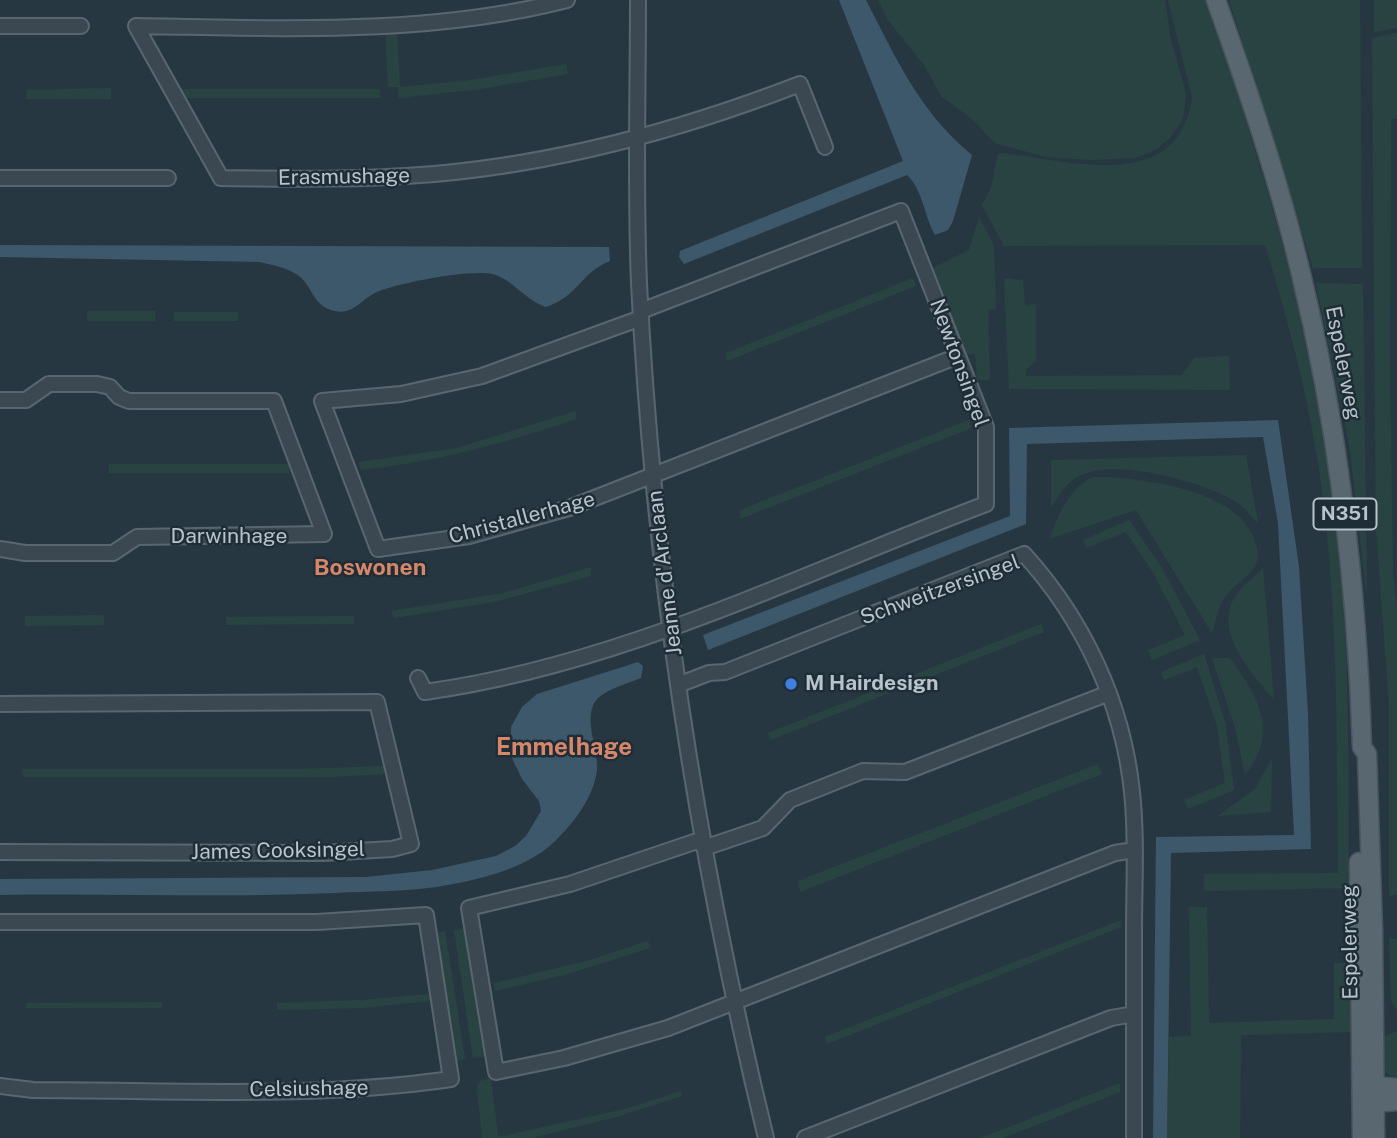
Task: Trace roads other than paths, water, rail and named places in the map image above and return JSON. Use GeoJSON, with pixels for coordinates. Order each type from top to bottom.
{"type":"FeatureCollection","features":[{"type":"Feature","properties":{"kind":"main road","name":"Espelerweg"},"geometry":{"type":"LineString","coordinates":[[1216,0],[1276,179],[1301,272],[1324,382],[1341,484],[1356,609],[1362,747],[1358,754],[1370,1094],[1375,1138]]}},
{"type":"Feature","properties":{"kind":"main road"},"geometry":{"type":"LineString","coordinates":[[1370,1094],[1397,1088]]}},
{"type":"Feature","properties":{"kind":"main road","name":"Espelerweg"},"geometry":{"type":"LineString","coordinates":[[1362,1138],[1370,1094]]}},
{"type":"Feature","properties":{"kind":"main road"},"geometry":{"type":"LineString","coordinates":[[1370,1094],[1397,1101]]}},
{"type":"Feature","properties":{"kind":"street","name":"Erasmushage"},"geometry":{"type":"LineString","coordinates":[[566,0],[488,15],[394,24],[136,26],[220,178],[365,178],[435,174],[536,160],[638,139]]}},
{"type":"Feature","properties":{"kind":"street","name":"Jeanne d'Arclaan"},"geometry":{"type":"LineString","coordinates":[[638,0],[641,315],[653,475],[670,627],[703,844],[766,1138]]}},
{"type":"Feature","properties":{"kind":"street"},"geometry":{"type":"LineString","coordinates":[[0,26],[81,26]]}},
{"type":"Feature","properties":{"kind":"street"},"geometry":{"type":"LineString","coordinates":[[638,139],[725,112],[800,84],[825,147]]}},
{"type":"Feature","properties":{"kind":"street"},"geometry":{"type":"LineString","coordinates":[[0,178],[168,178]]}},
{"type":"Feature","properties":{"kind":"street","name":"Newtonsingel"},"geometry":{"type":"LineString","coordinates":[[641,315],[901,211],[986,427],[985,504],[670,627]]}},
{"type":"Feature","properties":{"kind":"street","name":"Christallerhage"},"geometry":{"type":"LineString","coordinates":[[641,315],[532,360],[473,378],[401,394],[322,401],[378,549],[447,540],[522,523],[601,497],[653,475]]}},
{"type":"Feature","properties":{"kind":"street"},"geometry":{"type":"LineString","coordinates":[[653,475],[958,356]]}},
{"type":"Feature","properties":{"kind":"street","name":"Darwinhage"},"geometry":{"type":"LineString","coordinates":[[0,400],[26,400],[49,384],[97,384],[110,387],[119,397],[129,401],[274,403],[324,534],[137,537],[113,553],[25,553],[0,549]]}},
{"type":"Feature","properties":{"kind":"street","name":"Schweitzersingel"},"geometry":{"type":"LineString","coordinates":[[678,685],[709,673],[725,672],[1024,554],[1074,621],[1109,693],[1129,765],[1134,850],[1134,1138]]}},
{"type":"Feature","properties":{"kind":"street"},"geometry":{"type":"LineString","coordinates":[[418,678],[425,692],[491,681],[582,659],[670,627]]}},
{"type":"Feature","properties":{"kind":"street"},"geometry":{"type":"LineString","coordinates":[[1109,693],[908,771],[863,771],[790,800],[763,828],[579,882],[469,908],[496,1072],[618,1044],[735,1003],[1115,853],[1134,850]]}},
{"type":"Feature","properties":{"kind":"street","name":"James Cooksingel"},"geometry":{"type":"LineString","coordinates":[[0,705],[377,702],[411,844],[409,847],[313,853],[0,852]]}},
{"type":"Feature","properties":{"kind":"street","name":"Celsiushage"},"geometry":{"type":"LineString","coordinates":[[0,922],[317,922],[426,915],[451,1079],[384,1087],[299,1090],[33,1090],[0,1086]]}},
{"type":"Feature","properties":{"kind":"street"},"geometry":{"type":"LineString","coordinates":[[805,1138],[1111,1018],[1134,1014]]}},
{"type":"Feature","properties":{"kind":"water"},"geometry":{"type":"Polygon","coordinates":[[[839,0],[866,0],[899,64],[923,102],[937,121],[972,155],[948,230],[935,235],[917,188],[907,175],[684,264],[679,257],[680,251],[903,161],[839,0]]]}},
{"type":"Feature","properties":{"kind":"water"},"geometry":{"type":"Polygon","coordinates":[[[0,245],[609,247],[610,261],[592,271],[566,297],[546,307],[499,276],[482,273],[451,275],[400,285],[377,292],[352,309],[342,312],[327,309],[317,301],[299,276],[259,262],[0,257],[0,245]]]}},
{"type":"Feature","properties":{"kind":"water"},"geometry":{"type":"Polygon","coordinates":[[[1278,420],[1299,567],[1308,713],[1311,849],[1171,853],[1167,1138],[1153,1138],[1156,837],[1294,835],[1278,523],[1263,437],[1027,444],[1026,524],[708,650],[703,635],[1010,516],[1009,428],[1278,420]]]}},
{"type":"Feature","properties":{"kind":"water"},"geometry":{"type":"Polygon","coordinates":[[[638,662],[643,666],[641,678],[607,692],[593,705],[591,723],[597,770],[592,790],[582,809],[561,835],[542,852],[498,873],[424,889],[398,891],[252,895],[0,895],[0,879],[366,877],[432,870],[496,856],[515,846],[526,836],[541,811],[539,801],[522,779],[511,756],[511,727],[522,707],[537,694],[638,662]]]}},
{"type":"Feature","properties":{"kind":"place","name":"M Hairdesign"},"geometry":{"type":"Point","coordinates":[791,684]}},
{"type":"Feature","properties":{"kind":"district","name":"Boswonen"},"geometry":{"type":"Point","coordinates":[370,568]}},
{"type":"Feature","properties":{"kind":"district","name":"Emmelhage"},"geometry":{"type":"Point","coordinates":[564,748]}}]}
